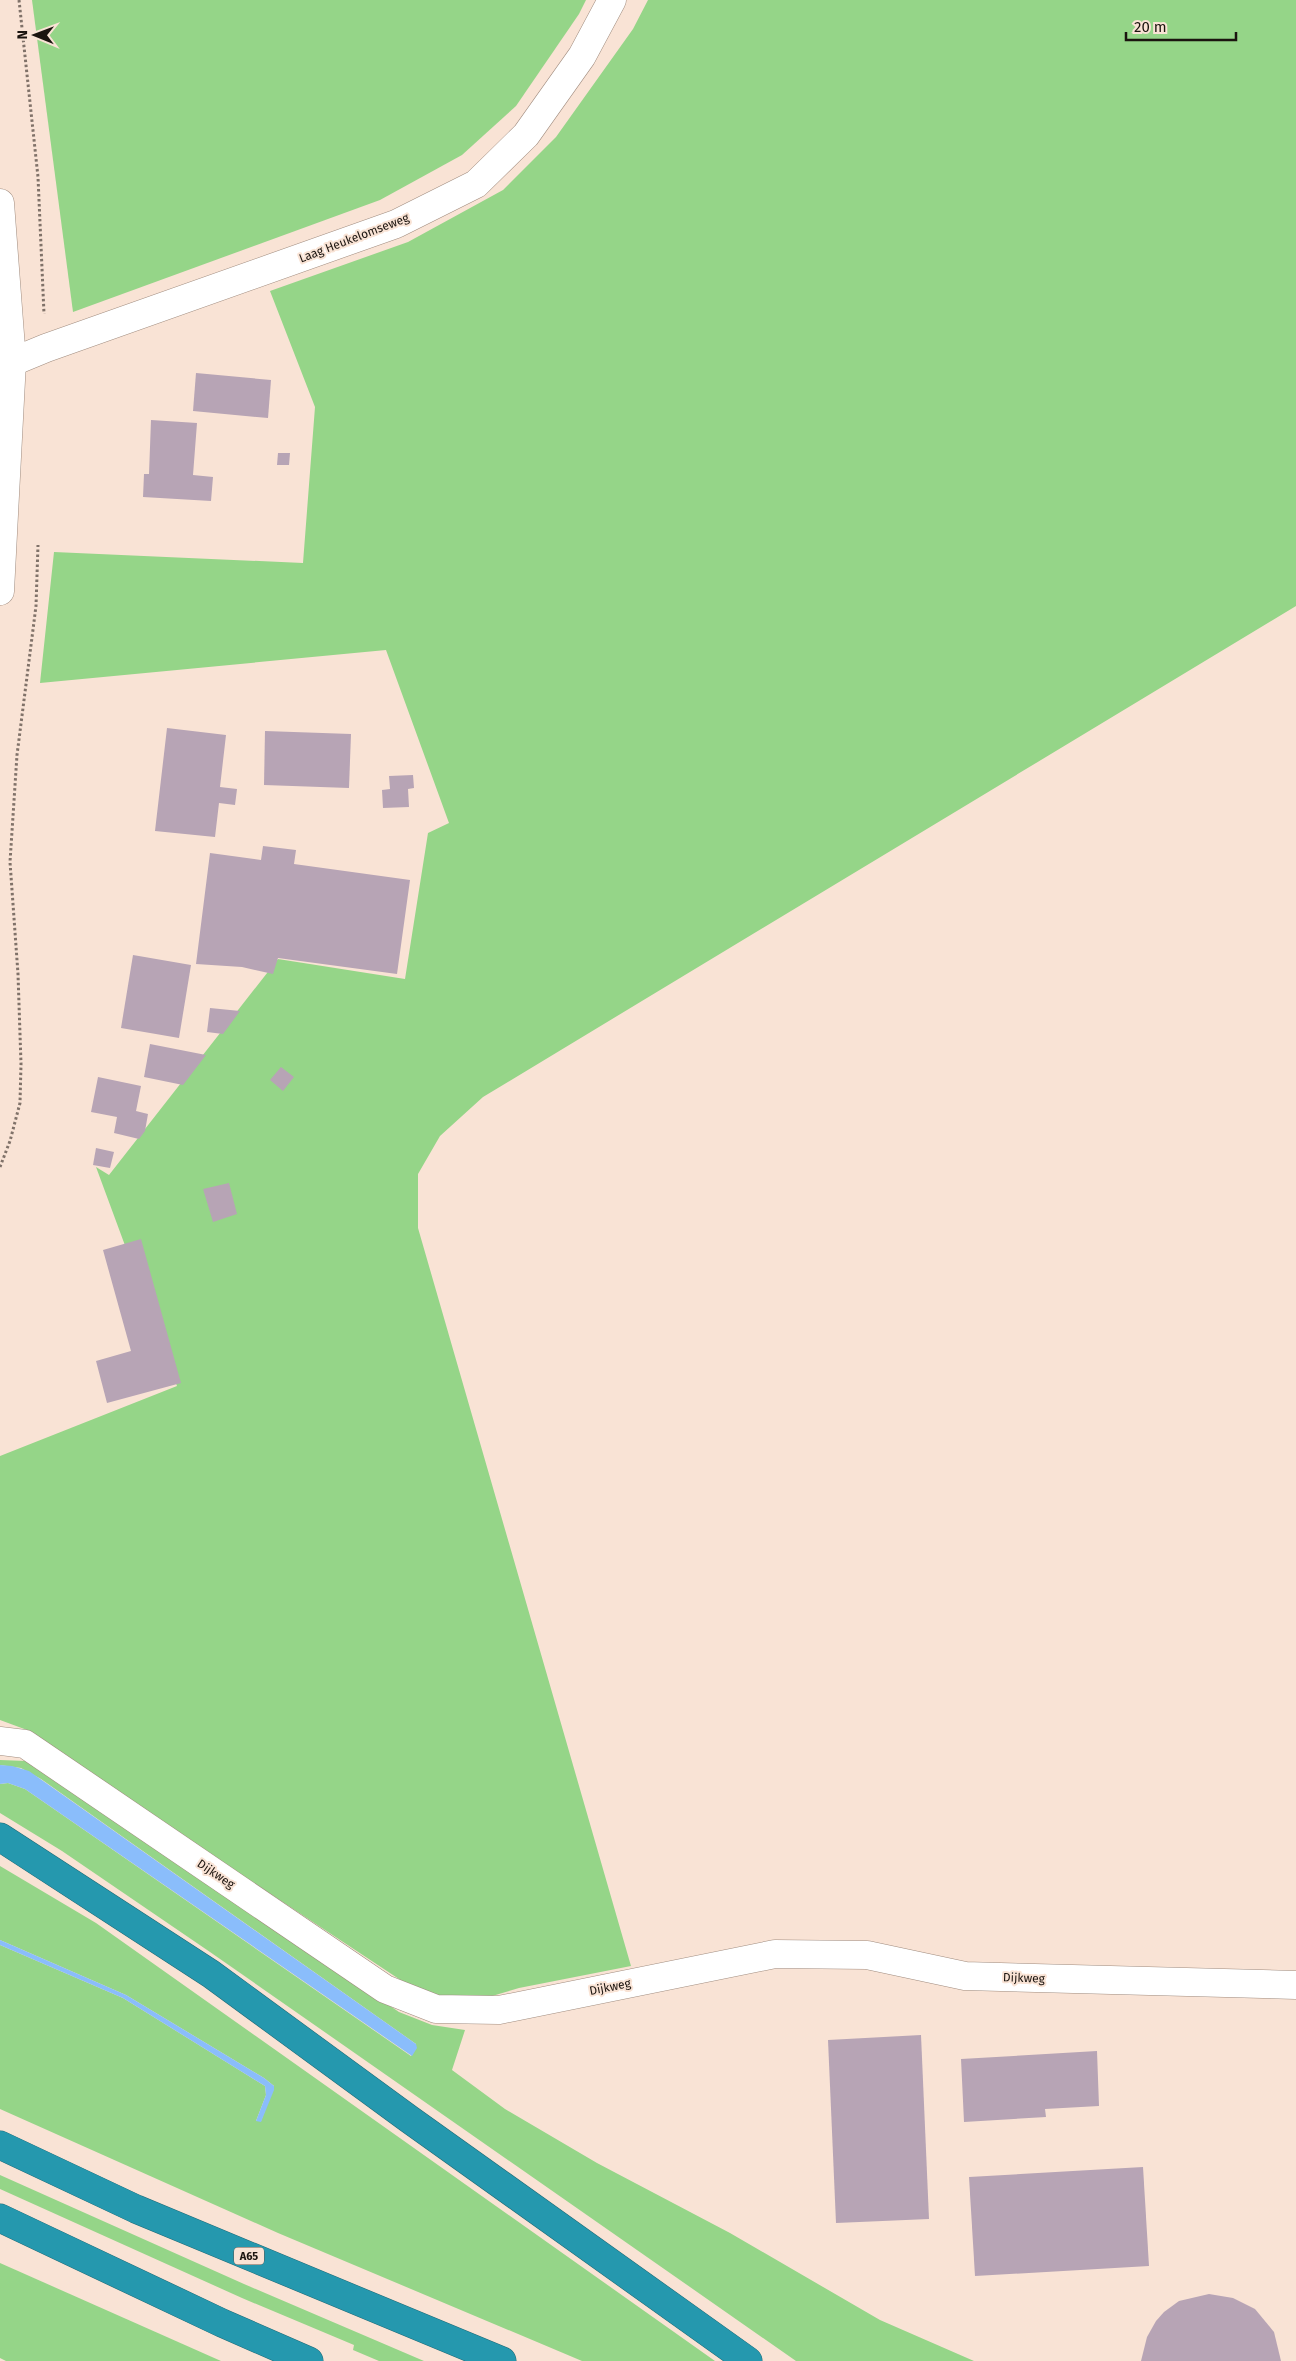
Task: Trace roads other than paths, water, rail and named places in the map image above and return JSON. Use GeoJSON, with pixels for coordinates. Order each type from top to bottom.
{"type":"FeatureCollection","features":[{"type":"Feature","properties":{"kind":"highway"},"geometry":{"type":"LineString","coordinates":[[0,1836],[211,1974],[401,2113],[748,2361]]}},
{"type":"Feature","properties":{"kind":"highway","name":"A65"},"geometry":{"type":"LineString","coordinates":[[0,2145],[136,2209],[502,2361]]}},
{"type":"Feature","properties":{"kind":"highway"},"geometry":{"type":"LineString","coordinates":[[0,2218],[222,2323],[309,2361]]}},
{"type":"Feature","properties":{"kind":"street","name":"Laag Heukelomseweg"},"geometry":{"type":"LineString","coordinates":[[6,364],[46,348],[396,224],[476,184],[526,135],[582,56],[612,0]]}},
{"type":"Feature","properties":{"kind":"street"},"geometry":{"type":"LineString","coordinates":[[0,203],[6,364],[0,591]]}},
{"type":"Feature","properties":{"kind":"street","name":"Dijkweg"},"geometry":{"type":"LineString","coordinates":[[0,1740],[25,1744],[385,1989],[436,2009],[499,2010],[775,1954],[867,1955],[965,1976],[1296,1985]]}},
{"type":"Feature","properties":{"kind":"water"},"geometry":{"type":"Polygon","coordinates":[[[0,1765],[29,1771],[416,2044],[417,2048],[412,2056],[25,1789],[8,1783],[0,1784],[0,1765]]]}},
{"type":"Feature","properties":{"kind":"water"},"geometry":{"type":"Polygon","coordinates":[[[0,1940],[126,1995],[264,2078],[274,2086],[274,2090],[261,2122],[256,2121],[266,2095],[265,2086],[123,1998],[0,1945],[0,1940]]]}}]}
